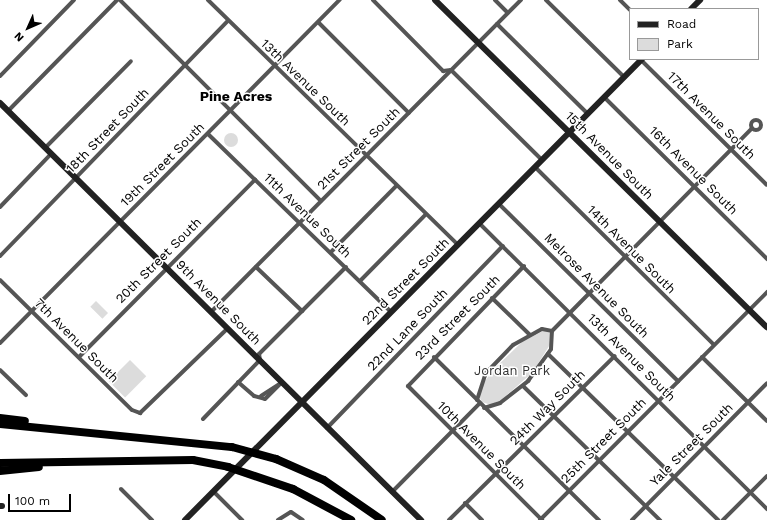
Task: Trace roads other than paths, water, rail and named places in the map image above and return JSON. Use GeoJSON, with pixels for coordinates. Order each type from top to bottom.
{"type":"FeatureCollection","features":[{"type":"Feature","properties":{"kind":"highway"},"geometry":{"type":"LineString","coordinates":[[0,418],[143,438]]}},
{"type":"Feature","properties":{"kind":"highway"},"geometry":{"type":"LineString","coordinates":[[0,424],[225,446],[276,460],[324,480],[382,520]]}},
{"type":"Feature","properties":{"kind":"highway"},"geometry":{"type":"LineString","coordinates":[[0,471],[141,459]]}},
{"type":"Feature","properties":{"kind":"highway"},"geometry":{"type":"LineString","coordinates":[[0,463],[141,459],[208,463],[262,477],[314,499],[351,520]]}},
{"type":"Feature","properties":{"kind":"street"},"geometry":{"type":"LineString","coordinates":[[0,76],[74,0]]}},
{"type":"Feature","properties":{"kind":"street"},"geometry":{"type":"LineString","coordinates":[[8,111],[118,0],[185,64],[321,201]]}},
{"type":"Feature","properties":{"kind":"street","name":"13th Avenue South"},"geometry":{"type":"LineString","coordinates":[[208,0],[274,67],[458,245]]}},
{"type":"Feature","properties":{"kind":"street","name":"19th Street South"},"geometry":{"type":"LineString","coordinates":[[0,343],[319,23],[340,0]]}},
{"type":"Feature","properties":{"kind":"street"},"geometry":{"type":"LineString","coordinates":[[373,0],[444,71],[451,70],[542,160]]}},
{"type":"Feature","properties":{"kind":"street","name":"15th Avenue South"},"geometry":{"type":"LineString","coordinates":[[435,0],[767,327]]}},
{"type":"Feature","properties":{"kind":"street"},"geometry":{"type":"LineString","coordinates":[[495,0],[508,13]]}},
{"type":"Feature","properties":{"kind":"street","name":"21st Street South"},"geometry":{"type":"LineString","coordinates":[[211,312],[521,0]]}},
{"type":"Feature","properties":{"kind":"street"},"geometry":{"type":"LineString","coordinates":[[546,0],[624,77]]}},
{"type":"Feature","properties":{"kind":"street"},"geometry":{"type":"LineString","coordinates":[[620,0],[629,9]]}},
{"type":"Feature","properties":{"kind":"street"},"geometry":{"type":"LineString","coordinates":[[692,8],[700,0]]}},
{"type":"Feature","properties":{"kind":"street","name":"18th Street South"},"geometry":{"type":"LineString","coordinates":[[0,256],[228,21]]}},
{"type":"Feature","properties":{"kind":"street"},"geometry":{"type":"LineString","coordinates":[[319,23],[409,113]]}},
{"type":"Feature","properties":{"kind":"street"},"geometry":{"type":"LineString","coordinates":[[497,24],[588,114]]}},
{"type":"Feature","properties":{"kind":"street","name":"22nd Street South"},"geometry":{"type":"LineString","coordinates":[[185,520],[641,60]]}},
{"type":"Feature","properties":{"kind":"street","name":"17th Avenue South"},"geometry":{"type":"LineString","coordinates":[[641,60],[767,186]]}},
{"type":"Feature","properties":{"kind":"street"},"geometry":{"type":"LineString","coordinates":[[45,148],[131,61]]}},
{"type":"Feature","properties":{"kind":"street","name":"16th Avenue South"},"geometry":{"type":"LineString","coordinates":[[604,97],[767,259]]}},
{"type":"Feature","properties":{"kind":"street","name":"9th Avenue South"},"geometry":{"type":"LineString","coordinates":[[0,103],[420,520]]}},
{"type":"Feature","properties":{"kind":"street"},"geometry":{"type":"LineString","coordinates":[[484,408],[500,403],[523,386],[548,354],[552,332],[752,128]]}},
{"type":"Feature","properties":{"kind":"street","name":"11th Avenue South"},"geometry":{"type":"LineString","coordinates":[[208,134],[391,312]]}},
{"type":"Feature","properties":{"kind":"street"},"geometry":{"type":"LineString","coordinates":[[0,207],[51,154]]}},
{"type":"Feature","properties":{"kind":"street","name":"14th Avenue South"},"geometry":{"type":"LineString","coordinates":[[535,167],[624,258],[714,345]]}},
{"type":"Feature","properties":{"kind":"street","name":"20th Street South"},"geometry":{"type":"LineString","coordinates":[[79,358],[255,180]]}},
{"type":"Feature","properties":{"kind":"street"},"geometry":{"type":"LineString","coordinates":[[331,252],[396,186]]}},
{"type":"Feature","properties":{"kind":"street","name":"Melrose Avenue South"},"geometry":{"type":"LineString","coordinates":[[499,204],[678,381]]}},
{"type":"Feature","properties":{"kind":"street"},"geometry":{"type":"LineString","coordinates":[[360,281],[426,215]]}},
{"type":"Feature","properties":{"kind":"street","name":"13th Avenue South"},"geometry":{"type":"LineString","coordinates":[[479,223],[706,445],[767,509]]}},
{"type":"Feature","properties":{"kind":"street","name":"22nd Lane South"},"geometry":{"type":"LineString","coordinates":[[327,428],[503,246]]}},
{"type":"Feature","properties":{"kind":"street"},"geometry":{"type":"LineString","coordinates":[[256,266],[302,311]]}},
{"type":"Feature","properties":{"kind":"street","name":"23rd Street South"},"geometry":{"type":"LineString","coordinates":[[408,386],[434,357],[524,266]]}},
{"type":"Feature","properties":{"kind":"street"},"geometry":{"type":"LineString","coordinates":[[203,419],[260,360],[259,354],[346,267]]}},
{"type":"Feature","properties":{"kind":"street","name":"7th Avenue South"},"geometry":{"type":"LineString","coordinates":[[0,280],[132,410],[140,413],[228,328]]}},
{"type":"Feature","properties":{"kind":"street","name":"25th Street South"},"geometry":{"type":"LineString","coordinates":[[541,520],[569,490],[767,292]]}},
{"type":"Feature","properties":{"kind":"street"},"geometry":{"type":"LineString","coordinates":[[492,298],[529,334]]}},
{"type":"Feature","properties":{"kind":"street"},"geometry":{"type":"LineString","coordinates":[[392,492],[453,432],[478,402],[490,368],[529,334],[547,328],[552,332]]}},
{"type":"Feature","properties":{"kind":"street"},"geometry":{"type":"LineString","coordinates":[[548,354],[718,520]]}},
{"type":"Feature","properties":{"kind":"street","name":"24th Way South"},"geometry":{"type":"LineString","coordinates":[[449,520],[615,356]]}},
{"type":"Feature","properties":{"kind":"street"},"geometry":{"type":"LineString","coordinates":[[434,357],[599,520]]}},
{"type":"Feature","properties":{"kind":"street"},"geometry":{"type":"LineString","coordinates":[[702,357],[767,421]]}},
{"type":"Feature","properties":{"kind":"street"},"geometry":{"type":"LineString","coordinates":[[0,370],[26,395]]}},
{"type":"Feature","properties":{"kind":"street"},"geometry":{"type":"LineString","coordinates":[[238,382],[254,396],[262,396],[282,382]]}},
{"type":"Feature","properties":{"kind":"street","name":"Yale Street South"},"geometry":{"type":"LineString","coordinates":[[632,520],[767,384]]}},
{"type":"Feature","properties":{"kind":"street","name":"10th Avenue South"},"geometry":{"type":"LineString","coordinates":[[408,386],[541,520]]}},
{"type":"Feature","properties":{"kind":"street"},"geometry":{"type":"LineString","coordinates":[[523,386],[660,520]]}},
{"type":"Feature","properties":{"kind":"street"},"geometry":{"type":"LineString","coordinates":[[723,520],[767,476]]}},
{"type":"Feature","properties":{"kind":"street"},"geometry":{"type":"LineString","coordinates":[[121,489],[152,520]]}},
{"type":"Feature","properties":{"kind":"street"},"geometry":{"type":"LineString","coordinates":[[214,492],[242,520]]}},
{"type":"Feature","properties":{"kind":"street"},"geometry":{"type":"LineString","coordinates":[[465,503],[482,520]]}},
{"type":"Feature","properties":{"kind":"street"},"geometry":{"type":"LineString","coordinates":[[278,520],[291,512],[303,520]]}},
{"type":"Feature","properties":{"kind":"district","name":"Pine Acres"},"geometry":{"type":"Point","coordinates":[236,96]}},
{"type":"Feature","properties":{"kind":"park label","name":"Jordan Park"},"geometry":{"type":"Point","coordinates":[512,371]}}]}
